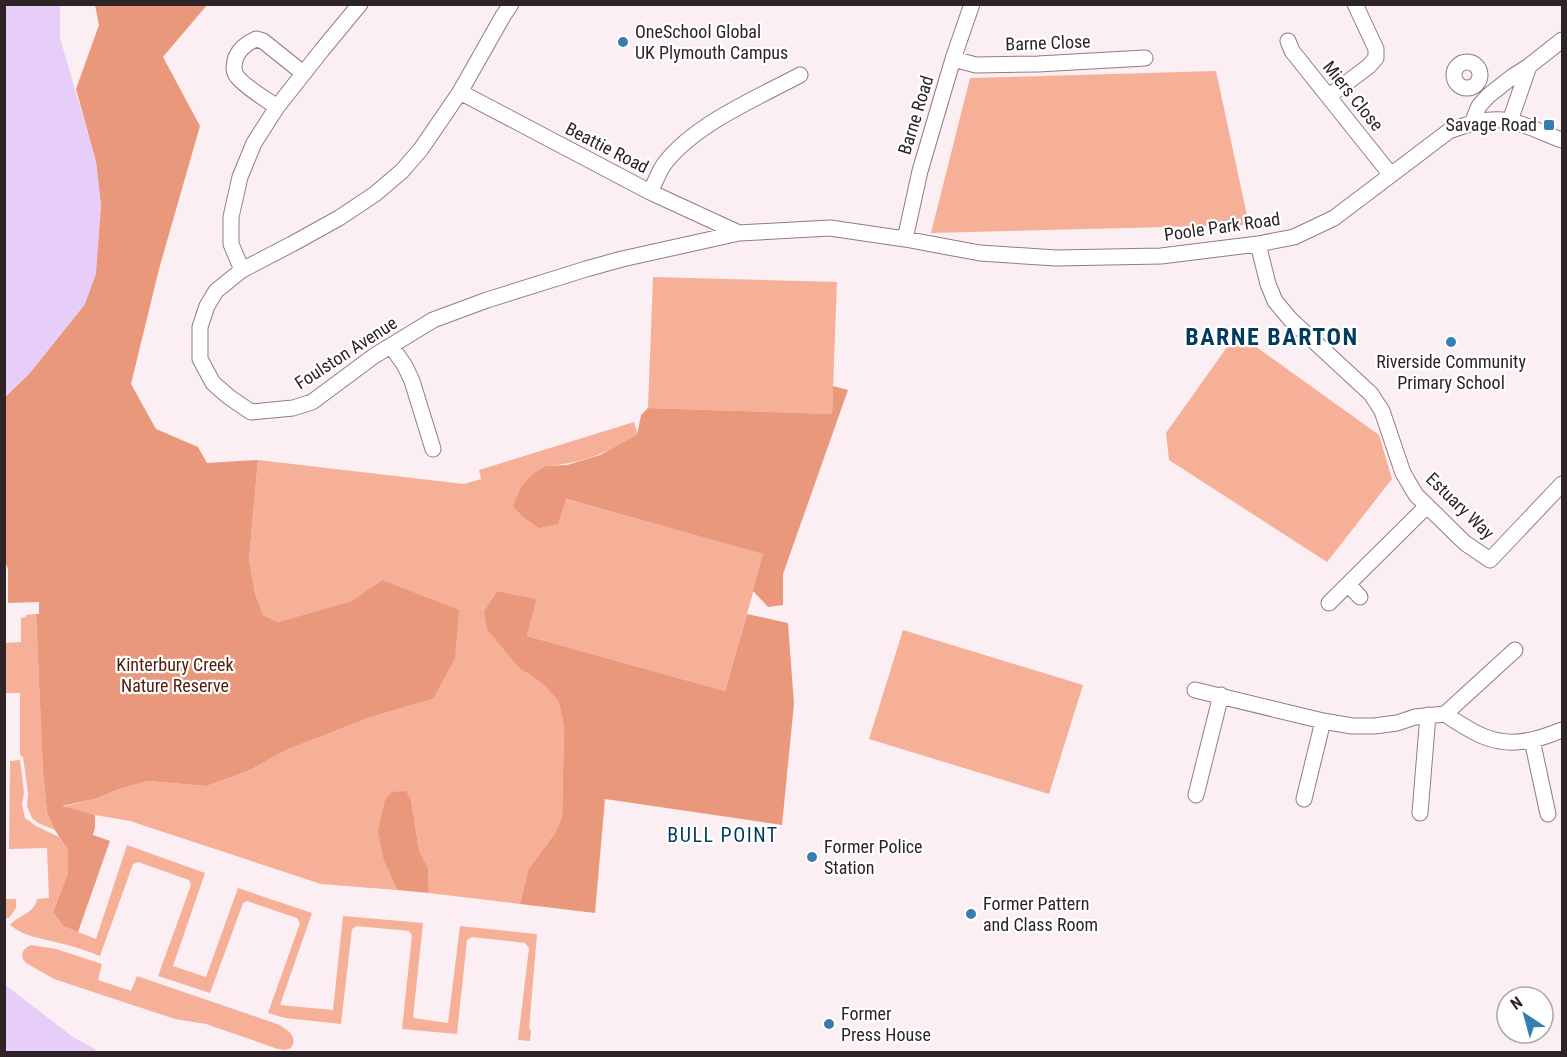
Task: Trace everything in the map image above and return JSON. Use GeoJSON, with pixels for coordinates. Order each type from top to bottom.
{"type":"FeatureCollection","features":[{"type":"Feature","properties":{"kind":"street"},"geometry":{"type":"LineString","coordinates":[[242,270],[231,244],[231,218],[240,177],[254,143],[277,107],[360,4]]}},
{"type":"Feature","properties":{"kind":"street","name":"Foulston Avenue"},"geometry":{"type":"LineString","coordinates":[[511,4],[460,92],[421,149],[402,171],[375,194],[339,218],[242,270],[216,291],[207,306],[200,327],[200,359],[213,383],[251,412],[293,408],[312,402],[374,356],[433,320],[487,300],[622,259],[739,233],[830,228],[905,239]]}},
{"type":"Feature","properties":{"kind":"street","name":"Barne Road"},"geometry":{"type":"LineString","coordinates":[[905,239],[920,171],[972,4]]}},
{"type":"Feature","properties":{"kind":"street"},"geometry":{"type":"LineString","coordinates":[[1329,96],[1369,66],[1376,58],[1376,49],[1355,4]]}},
{"type":"Feature","properties":{"kind":"street"},"geometry":{"type":"LineString","coordinates":[[277,107],[237,77],[234,69],[235,60],[240,50],[247,43],[256,39],[263,41],[303,73]]}},
{"type":"Feature","properties":{"kind":"street","name":"Miers Close"},"geometry":{"type":"LineString","coordinates":[[1288,40],[1292,51],[1391,175]]}},
{"type":"Feature","properties":{"kind":"street"},"geometry":{"type":"LineString","coordinates":[[1472,123],[1479,106],[1488,96],[1563,40]]}},
{"type":"Feature","properties":{"kind":"street","name":"Barne Close"},"geometry":{"type":"LineString","coordinates":[[954,59],[976,65],[1145,58]]}},
{"type":"Feature","properties":{"kind":"street"},"geometry":{"type":"LineString","coordinates":[[1529,66],[1510,121],[1563,140]]}},
{"type":"Feature","properties":{"kind":"street"},"geometry":{"type":"LineString","coordinates":[[650,192],[664,164],[687,140],[718,119],[800,75]]}},
{"type":"Feature","properties":{"kind":"street"},"geometry":{"type":"LineString","coordinates":[[1480,77],[1512,77]]}},
{"type":"Feature","properties":{"kind":"street","name":"Beattie Road"},"geometry":{"type":"LineString","coordinates":[[460,92],[650,192],[739,233]]}},
{"type":"Feature","properties":{"kind":"street","name":"Poole Park Road"},"geometry":{"type":"LineString","coordinates":[[905,239],[980,253],[1056,258],[1161,256],[1258,244],[1293,237],[1334,218],[1449,131],[1472,123],[1492,120],[1510,121]]}},
{"type":"Feature","properties":{"kind":"street","name":"Estuary Way"},"geometry":{"type":"LineString","coordinates":[[1258,244],[1268,284],[1275,301],[1290,319],[1371,394],[1382,411],[1402,473],[1416,495],[1480,555],[1490,560],[1563,484]]}},
{"type":"Feature","properties":{"kind":"street"},"geometry":{"type":"LineString","coordinates":[[391,346],[412,381],[433,449]]}},
{"type":"Feature","properties":{"kind":"street"},"geometry":{"type":"LineString","coordinates":[[1329,603],[1427,506]]}},
{"type":"Feature","properties":{"kind":"street"},"geometry":{"type":"LineString","coordinates":[[1348,584],[1359,597]]}},
{"type":"Feature","properties":{"kind":"street"},"geometry":{"type":"LineString","coordinates":[[1195,690],[1323,721],[1352,726],[1374,726],[1422,716],[1445,714],[1515,650]]}},
{"type":"Feature","properties":{"kind":"street"},"geometry":{"type":"LineString","coordinates":[[1196,795],[1221,696]]}},
{"type":"Feature","properties":{"kind":"street"},"geometry":{"type":"LineString","coordinates":[[1445,714],[1470,731],[1496,741],[1532,740],[1563,730]]}},
{"type":"Feature","properties":{"kind":"street"},"geometry":{"type":"LineString","coordinates":[[1420,813],[1422,716]]}},
{"type":"Feature","properties":{"kind":"street"},"geometry":{"type":"LineString","coordinates":[[1304,800],[1323,721]]}},
{"type":"Feature","properties":{"kind":"street"},"geometry":{"type":"LineString","coordinates":[[1532,740],[1548,814]]}},
{"type":"Feature","properties":{"kind":"shaded area"},"geometry":{"type":"Polygon","coordinates":[[[5,4],[60,5],[60,38],[96,162],[101,207],[96,274],[85,304],[29,374],[5,397],[5,4]]]}},
{"type":"Feature","properties":{"kind":"shaded area"},"geometry":{"type":"Polygon","coordinates":[[[1216,71],[1249,225],[931,233],[970,78],[1216,71]]]}},
{"type":"Feature","properties":{"kind":"shaded area"},"geometry":{"type":"Polygon","coordinates":[[[653,277],[837,282],[832,414],[648,408],[653,277]]]}},
{"type":"Feature","properties":{"kind":"shaded area"},"geometry":{"type":"Polygon","coordinates":[[[1237,333],[1379,435],[1392,479],[1327,562],[1169,460],[1166,433],[1237,333]]]}},
{"type":"Feature","properties":{"kind":"shaded area"},"geometry":{"type":"Polygon","coordinates":[[[634,422],[638,435],[616,447],[583,460],[546,466],[565,499],[764,554],[725,691],[527,636],[537,599],[497,591],[484,611],[520,669],[546,687],[558,701],[564,730],[562,817],[555,833],[528,870],[520,904],[429,893],[428,868],[419,850],[411,800],[384,861],[397,890],[321,884],[130,821],[61,807],[95,799],[148,781],[207,786],[250,770],[286,750],[371,717],[433,699],[382,580],[353,601],[278,622],[263,615],[255,593],[249,559],[258,460],[464,484],[481,479],[479,470],[634,422]]]}},
{"type":"Feature","properties":{"kind":"shaded area"},"geometry":{"type":"Polygon","coordinates":[[[36,614],[43,772],[47,813],[55,830],[32,818],[27,806],[28,793],[23,757],[20,755],[20,693],[5,693],[4,643],[21,642],[21,618],[36,614]]]}},
{"type":"Feature","properties":{"kind":"shaded area"},"geometry":{"type":"Polygon","coordinates":[[[903,630],[1083,685],[1049,794],[869,739],[903,630]]]}},
{"type":"Feature","properties":{"kind":"shaded area"},"geometry":{"type":"Polygon","coordinates":[[[20,760],[24,792],[22,805],[25,818],[59,837],[68,850],[68,873],[53,912],[63,926],[96,939],[127,845],[205,873],[173,966],[206,977],[238,888],[312,913],[280,1005],[333,1010],[343,916],[423,923],[413,1018],[448,1023],[460,926],[537,934],[530,1041],[518,1040],[529,948],[525,943],[472,937],[467,940],[457,1034],[402,1029],[412,935],[409,931],[357,926],[352,929],[341,1024],[285,1018],[268,1013],[300,923],[297,918],[247,901],[243,903],[210,993],[158,976],[191,885],[189,880],[138,862],[133,864],[100,956],[21,932],[10,925],[30,911],[37,899],[49,898],[47,848],[9,849],[10,761],[20,760]]]}},
{"type":"Feature","properties":{"kind":"shaded area"},"geometry":{"type":"Polygon","coordinates":[[[5,899],[16,899],[16,908],[9,918],[6,918],[5,899]]]}},
{"type":"Feature","properties":{"kind":"shaded area"},"geometry":{"type":"Polygon","coordinates":[[[31,945],[56,949],[102,964],[98,980],[131,991],[137,976],[280,1025],[292,1035],[293,1044],[291,1048],[285,1050],[278,1049],[206,1024],[175,1019],[54,979],[23,959],[22,954],[31,945]]]}},
{"type":"Feature","properties":{"kind":"shaded area"},"geometry":{"type":"Polygon","coordinates":[[[4,984],[73,1037],[100,1052],[5,1052],[4,984]]]}},
{"type":"Feature","properties":{"kind":"green space","name":"Kinterbury Creek Nature Reserve"},"geometry":{"type":"Polygon","coordinates":[[[95,5],[207,5],[163,57],[200,126],[159,269],[131,384],[156,429],[198,447],[207,463],[258,460],[249,559],[255,593],[263,615],[278,622],[352,601],[382,580],[459,610],[455,658],[433,699],[371,717],[286,750],[250,770],[207,786],[148,781],[95,799],[62,806],[95,815],[93,835],[110,841],[78,932],[63,926],[53,912],[68,873],[68,850],[47,813],[36,614],[39,614],[39,602],[8,603],[8,569],[5,561],[5,397],[29,374],[85,304],[101,207],[96,162],[76,89],[99,25],[95,5]]]}},
{"type":"Feature","properties":{"kind":"green space"},"geometry":{"type":"Polygon","coordinates":[[[833,386],[848,390],[783,574],[783,605],[768,607],[753,591],[763,554],[566,499],[558,524],[539,528],[523,517],[513,506],[521,487],[533,474],[546,466],[567,465],[600,455],[637,435],[641,415],[648,408],[832,414],[833,386]]]}},
{"type":"Feature","properties":{"kind":"green space"},"geometry":{"type":"Polygon","coordinates":[[[497,591],[537,599],[527,636],[725,691],[747,614],[788,623],[794,704],[782,825],[605,799],[595,913],[520,904],[528,870],[555,833],[562,817],[564,730],[558,701],[546,687],[520,669],[487,629],[484,611],[497,591]]]}},
{"type":"Feature","properties":{"kind":"green space"},"geometry":{"type":"Polygon","coordinates":[[[406,791],[411,800],[419,850],[428,868],[429,893],[397,890],[384,861],[378,831],[385,800],[392,792],[406,791]]]}},
{"type":"Feature","properties":{"kind":"place","name":"OneSchool Global UK Plymouth Campus"},"geometry":{"type":"Point","coordinates":[623,42]}},
{"type":"Feature","properties":{"kind":"place","name":"Savage Road"},"geometry":{"type":"Point","coordinates":[1549,125]}},
{"type":"Feature","properties":{"kind":"place","name":"Riverside Community Primary School"},"geometry":{"type":"Point","coordinates":[1451,342]}},
{"type":"Feature","properties":{"kind":"place","name":"Former Police Station"},"geometry":{"type":"Point","coordinates":[812,857]}},
{"type":"Feature","properties":{"kind":"place","name":"Former Pattern and Class Room"},"geometry":{"type":"Point","coordinates":[971,914]}},
{"type":"Feature","properties":{"kind":"place","name":"Former Press House"},"geometry":{"type":"Point","coordinates":[829,1024]}},
{"type":"Feature","properties":{"kind":"district","name":"BARNE BARTON"},"geometry":{"type":"Point","coordinates":[1272,337]}},
{"type":"Feature","properties":{"kind":"district","name":"BULL POINT"},"geometry":{"type":"Point","coordinates":[723,835]}}]}
